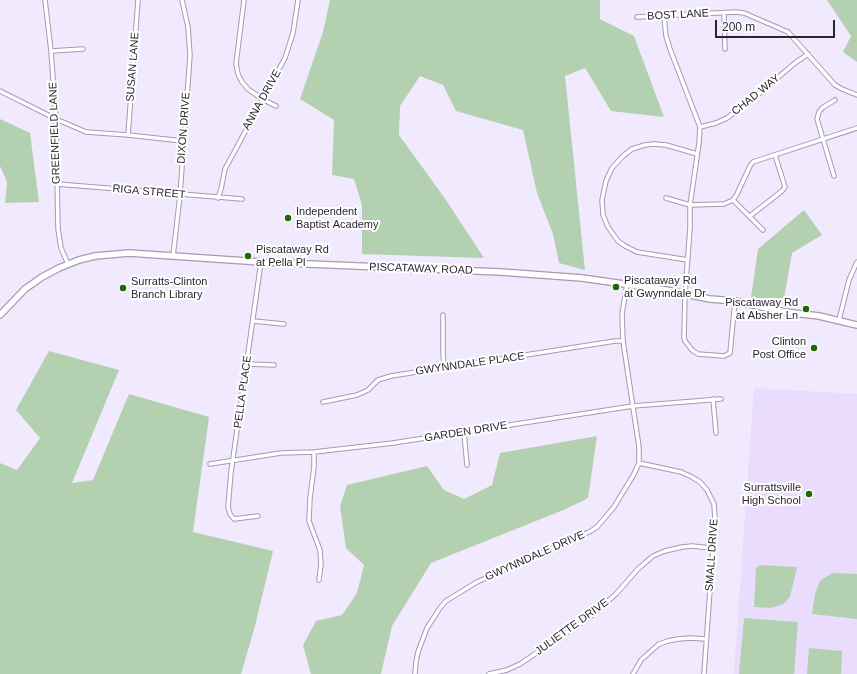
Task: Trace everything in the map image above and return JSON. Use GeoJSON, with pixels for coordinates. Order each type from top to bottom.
{"type":"FeatureCollection","features":[{"type":"Feature","properties":{"kind":"main road","name":"PISCATAWAY ROAD"},"geometry":{"type":"LineString","coordinates":[[0,315],[34,282],[68,264],[88,258],[110,254],[129,253],[261,262],[548,274],[627,284],[710,299],[735,301],[785,312],[839,320],[857,325]]}},
{"type":"Feature","properties":{"kind":"street","name":"GREENFIELD LANE"},"geometry":{"type":"LineString","coordinates":[[45,0],[51,51],[56,119],[59,236],[63,254],[68,264]]}},
{"type":"Feature","properties":{"kind":"street","name":"SUSAN LANE"},"geometry":{"type":"LineString","coordinates":[[128,135],[138,0]]}},
{"type":"Feature","properties":{"kind":"street","name":"DIXON DRIVE"},"geometry":{"type":"LineString","coordinates":[[173,256],[180,195],[190,49],[188,27],[182,0]]}},
{"type":"Feature","properties":{"kind":"street"},"geometry":{"type":"LineString","coordinates":[[244,0],[237,69],[244,85],[262,99],[276,106]]}},
{"type":"Feature","properties":{"kind":"street","name":"ANNA DRIVE"},"geometry":{"type":"LineString","coordinates":[[218,198],[225,170],[285,58],[293,33],[298,0]]}},
{"type":"Feature","properties":{"kind":"street","name":"BOST LANE"},"geometry":{"type":"LineString","coordinates":[[637,17],[740,12],[785,30],[793,37],[835,85],[857,95]]}},
{"type":"Feature","properties":{"kind":"street"},"geometry":{"type":"LineString","coordinates":[[724,13],[726,49]]}},
{"type":"Feature","properties":{"kind":"street"},"geometry":{"type":"LineString","coordinates":[[664,16],[666,36],[700,127],[690,205],[690,228],[685,294],[684,337],[685,341],[692,350],[698,354],[724,356],[730,354],[735,301]]}},
{"type":"Feature","properties":{"kind":"street"},"geometry":{"type":"LineString","coordinates":[[51,51],[83,49]]}},
{"type":"Feature","properties":{"kind":"street","name":"CHAD WAY"},"geometry":{"type":"LineString","coordinates":[[700,127],[716,123],[727,118],[808,54]]}},
{"type":"Feature","properties":{"kind":"street"},"geometry":{"type":"LineString","coordinates":[[0,91],[86,132],[183,141]]}},
{"type":"Feature","properties":{"kind":"street"},"geometry":{"type":"LineString","coordinates":[[834,176],[822,140],[817,116],[822,108],[835,100]]}},
{"type":"Feature","properties":{"kind":"street"},"geometry":{"type":"LineString","coordinates":[[666,198],[690,205],[720,205],[733,200],[741,187],[750,166],[757,160],[857,128]]}},
{"type":"Feature","properties":{"kind":"street"},"geometry":{"type":"LineString","coordinates":[[688,260],[642,253],[625,246],[618,241],[608,227],[603,216],[602,200],[606,181],[612,168],[632,149],[654,144],[666,145],[696,154]]}},
{"type":"Feature","properties":{"kind":"street"},"geometry":{"type":"LineString","coordinates":[[750,216],[785,187],[775,155]]}},
{"type":"Feature","properties":{"kind":"street","name":"RIGA STREET"},"geometry":{"type":"LineString","coordinates":[[57,184],[242,200]]}},
{"type":"Feature","properties":{"kind":"street"},"geometry":{"type":"LineString","coordinates":[[733,200],[763,230]]}},
{"type":"Feature","properties":{"kind":"street","name":"PELLA PLACE"},"geometry":{"type":"LineString","coordinates":[[258,516],[234,519],[230,514],[228,507],[233,460],[261,262]]}},
{"type":"Feature","properties":{"kind":"street"},"geometry":{"type":"LineString","coordinates":[[839,320],[849,280],[857,262]]}},
{"type":"Feature","properties":{"kind":"street","name":"GWYNNDALE DRIVE"},"geometry":{"type":"LineString","coordinates":[[415,674],[418,652],[427,628],[446,601],[477,582],[598,527],[614,507],[634,474],[639,463],[639,447],[623,341],[622,314],[627,284]]}},
{"type":"Feature","properties":{"kind":"street"},"geometry":{"type":"LineString","coordinates":[[444,315],[444,367]]}},
{"type":"Feature","properties":{"kind":"street"},"geometry":{"type":"LineString","coordinates":[[253,321],[284,324]]}},
{"type":"Feature","properties":{"kind":"street","name":"GWYNNDALE PLACE"},"geometry":{"type":"LineString","coordinates":[[323,402],[358,395],[383,378],[444,367],[623,341]]}},
{"type":"Feature","properties":{"kind":"street"},"geometry":{"type":"LineString","coordinates":[[247,364],[274,365]]}},
{"type":"Feature","properties":{"kind":"street","name":"GARDEN DRIVE"},"geometry":{"type":"LineString","coordinates":[[210,464],[290,452],[314,452],[393,443],[633,406],[721,398]]}},
{"type":"Feature","properties":{"kind":"street"},"geometry":{"type":"LineString","coordinates":[[713,399],[716,433]]}},
{"type":"Feature","properties":{"kind":"street"},"geometry":{"type":"LineString","coordinates":[[464,433],[467,465]]}},
{"type":"Feature","properties":{"kind":"street"},"geometry":{"type":"LineString","coordinates":[[314,452],[314,467],[309,513],[311,528],[318,544],[320,556],[319,580]]}},
{"type":"Feature","properties":{"kind":"street","name":"SMALL DRIVE"},"geometry":{"type":"LineString","coordinates":[[639,463],[687,474],[696,479],[704,487],[712,499],[715,512],[704,674]]}},
{"type":"Feature","properties":{"kind":"street","name":"JULIETTE DRIVE"},"geometry":{"type":"LineString","coordinates":[[489,674],[508,672],[591,616],[616,594],[638,569],[653,556],[665,551],[682,547],[696,546],[712,548]]}},
{"type":"Feature","properties":{"kind":"street"},"geometry":{"type":"LineString","coordinates":[[634,674],[641,660],[659,644],[678,639],[706,639]]}},
{"type":"Feature","properties":{"kind":"shaded area"},"geometry":{"type":"Polygon","coordinates":[[[754,388],[857,394],[857,674],[734,674],[754,388]]]}},
{"type":"Feature","properties":{"kind":"green space"},"geometry":{"type":"Polygon","coordinates":[[[330,0],[600,0],[600,19],[634,36],[664,117],[611,111],[585,68],[565,76],[585,270],[559,263],[553,234],[537,193],[523,130],[456,111],[443,85],[420,76],[400,106],[399,135],[446,200],[484,258],[362,254],[362,205],[354,179],[332,175],[334,120],[300,99],[323,32],[330,0]]]}},
{"type":"Feature","properties":{"kind":"green space"},"geometry":{"type":"Polygon","coordinates":[[[827,0],[857,0],[857,62],[843,52],[851,36],[827,0]]]}},
{"type":"Feature","properties":{"kind":"green space"},"geometry":{"type":"Polygon","coordinates":[[[0,119],[30,133],[39,202],[5,203],[7,182],[0,166],[0,119]]]}},
{"type":"Feature","properties":{"kind":"green space"},"geometry":{"type":"Polygon","coordinates":[[[804,210],[822,235],[792,253],[783,304],[751,297],[758,249],[804,210]]]}},
{"type":"Feature","properties":{"kind":"green space"},"geometry":{"type":"Polygon","coordinates":[[[49,351],[119,370],[72,483],[93,480],[129,394],[209,417],[193,532],[273,551],[255,626],[241,674],[0,674],[0,463],[17,470],[40,438],[16,410],[49,351]]]}},
{"type":"Feature","properties":{"kind":"green space"},"geometry":{"type":"Polygon","coordinates":[[[597,436],[588,498],[566,509],[431,563],[392,626],[381,674],[311,674],[303,645],[316,621],[342,615],[357,593],[364,565],[346,548],[340,506],[347,485],[427,466],[444,490],[464,499],[492,485],[500,453],[597,436]]]}},
{"type":"Feature","properties":{"kind":"green space"},"geometry":{"type":"Polygon","coordinates":[[[760,565],[797,567],[790,597],[783,604],[771,608],[754,607],[756,568],[760,565]]]}},
{"type":"Feature","properties":{"kind":"green space"},"geometry":{"type":"Polygon","coordinates":[[[832,573],[857,574],[857,619],[812,614],[815,594],[820,581],[832,573]]]}},
{"type":"Feature","properties":{"kind":"green space"},"geometry":{"type":"Polygon","coordinates":[[[744,618],[798,622],[794,674],[739,674],[744,618]]]}},
{"type":"Feature","properties":{"kind":"green space"},"geometry":{"type":"Polygon","coordinates":[[[809,648],[842,651],[841,674],[807,674],[809,648]]]}},
{"type":"Feature","properties":{"kind":"place","name":"Independent Baptist Academy"},"geometry":{"type":"Point","coordinates":[288,218]}},
{"type":"Feature","properties":{"kind":"place","name":"Piscataway Rd at Pella Pl"},"geometry":{"type":"Point","coordinates":[248,256]}},
{"type":"Feature","properties":{"kind":"place","name":"Piscataway Rd at Gwynndale Dr"},"geometry":{"type":"Point","coordinates":[616,287]}},
{"type":"Feature","properties":{"kind":"place","name":"Surratts-Clinton Branch Library"},"geometry":{"type":"Point","coordinates":[123,288]}},
{"type":"Feature","properties":{"kind":"place","name":"Piscataway Rd at Absher Ln"},"geometry":{"type":"Point","coordinates":[806,309]}},
{"type":"Feature","properties":{"kind":"place","name":"Clinton Post Office"},"geometry":{"type":"Point","coordinates":[814,348]}},
{"type":"Feature","properties":{"kind":"place","name":"Surrattsville High School"},"geometry":{"type":"Point","coordinates":[809,494]}}]}
